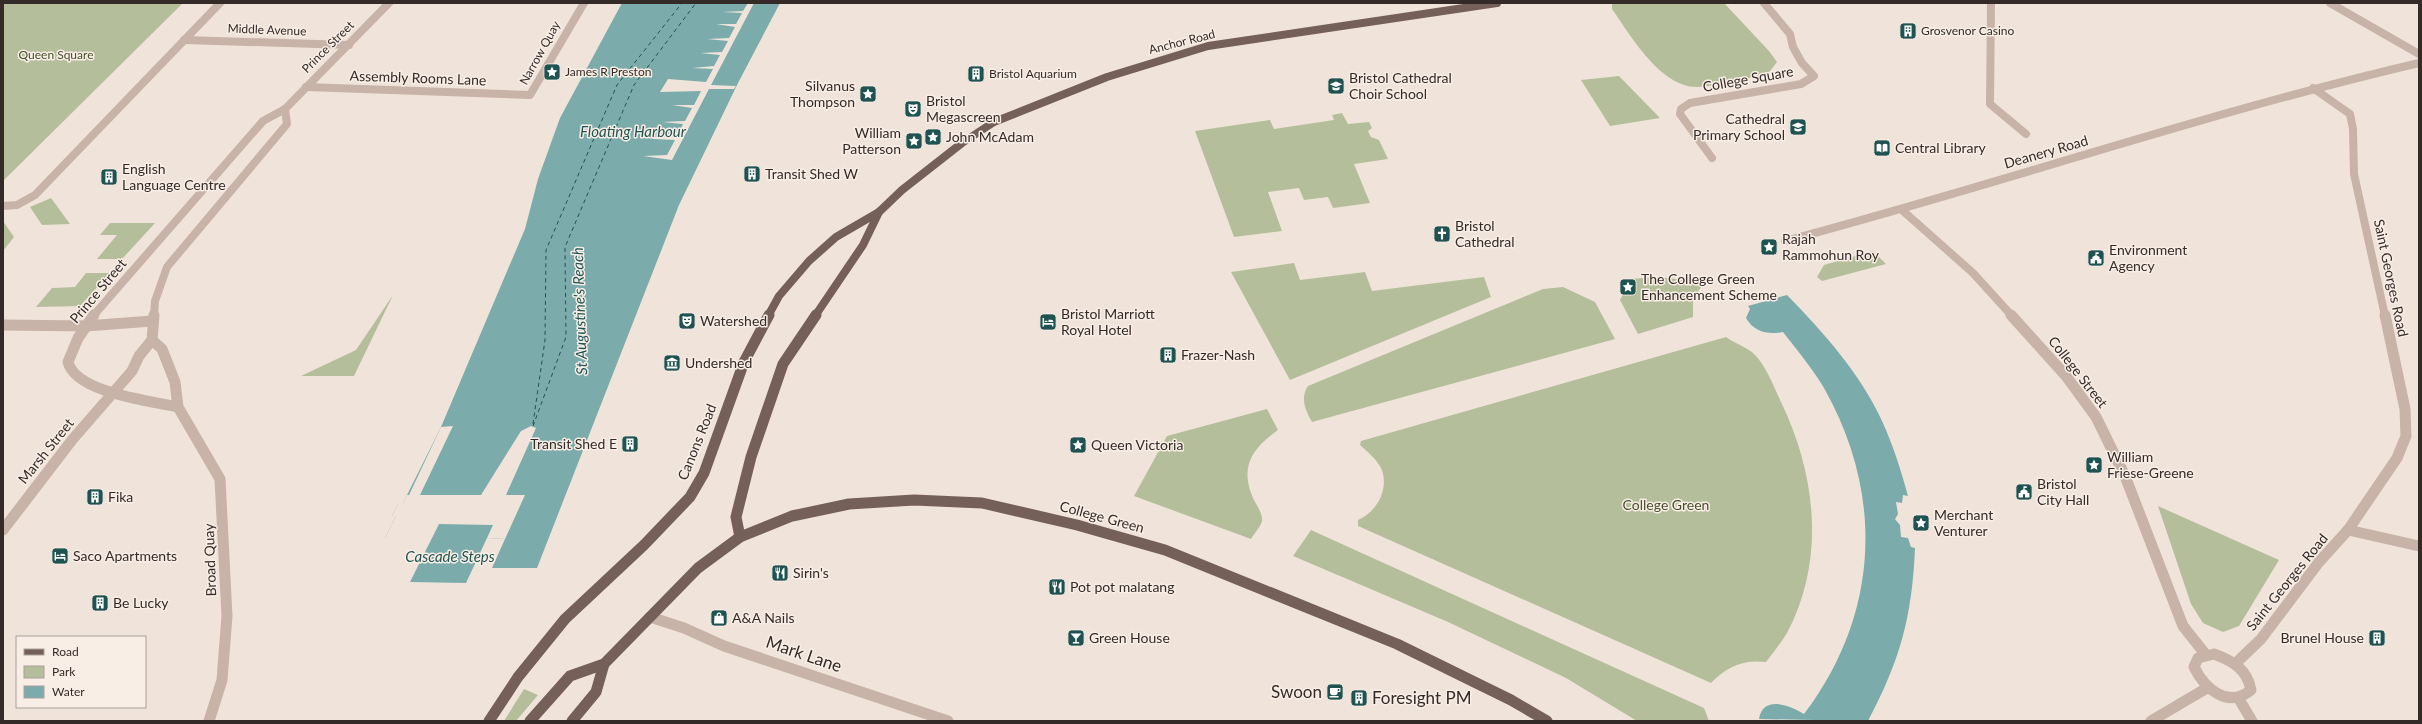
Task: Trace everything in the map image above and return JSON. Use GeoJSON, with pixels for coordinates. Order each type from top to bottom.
{"type":"FeatureCollection","features":[{"type":"Feature","properties":{"kind":"main road","name":"Anchor Road"},"geometry":{"type":"LineString","coordinates":[[902,190],[962,143],[994,122],[1034,105],[1173,55],[1208,46],[1460,10],[1497,3]]}},
{"type":"Feature","properties":{"kind":"main road","name":"Canons Road"},"geometry":{"type":"LineString","coordinates":[[489,721],[518,677],[565,619],[644,545],[690,497],[704,473],[718,438],[744,362],[779,296],[809,261],[836,237],[879,212],[902,190]]}},
{"type":"Feature","properties":{"kind":"main road"},"geometry":{"type":"LineString","coordinates":[[740,537],[736,517],[741,494],[751,457],[783,364],[863,244],[879,212]]}},
{"type":"Feature","properties":{"kind":"main road","name":"College Green"},"geometry":{"type":"LineString","coordinates":[[604,664],[698,568],[740,537],[792,516],[849,504],[873,501],[982,503],[1049,518],[1165,550],[1404,647],[1511,700],[1547,721]]}},
{"type":"Feature","properties":{"kind":"main road"},"geometry":{"type":"LineString","coordinates":[[530,721],[570,676],[604,664]]}},
{"type":"Feature","properties":{"kind":"main road"},"geometry":{"type":"LineString","coordinates":[[572,721],[596,692],[604,664]]}},
{"type":"Feature","properties":{"kind":"street"},"geometry":{"type":"LineString","coordinates":[[3,206],[17,205],[35,195],[220,3]]}},
{"type":"Feature","properties":{"kind":"street","name":"Prince Street"},"geometry":{"type":"LineString","coordinates":[[116,393],[84,382],[72,372],[68,362],[78,338],[86,326],[98,309],[263,121],[285,109],[389,3]]}},
{"type":"Feature","properties":{"kind":"street","name":"Narrow Quay"},"geometry":{"type":"LineString","coordinates":[[530,95],[584,3]]}},
{"type":"Feature","properties":{"kind":"street","name":"College Square"},"geometry":{"type":"LineString","coordinates":[[1712,158],[1684,122],[1680,114],[1683,107],[1690,103],[1800,84],[1814,76],[1802,63],[1793,48],[1790,34],[1764,3]]}},
{"type":"Feature","properties":{"kind":"street"},"geometry":{"type":"LineString","coordinates":[[1991,3],[1990,104],[2026,134]]}},
{"type":"Feature","properties":{"kind":"street"},"geometry":{"type":"LineString","coordinates":[[2330,3],[2419,54]]}},
{"type":"Feature","properties":{"kind":"street","name":"Middle Avenue"},"geometry":{"type":"LineString","coordinates":[[184,40],[349,45]]}},
{"type":"Feature","properties":{"kind":"street"},"geometry":{"type":"LineString","coordinates":[[2313,88],[2419,63]]}},
{"type":"Feature","properties":{"kind":"street","name":"Assembly Rooms Lane"},"geometry":{"type":"LineString","coordinates":[[306,87],[530,95]]}},
{"type":"Feature","properties":{"kind":"street","name":"Deanery Road"},"geometry":{"type":"LineString","coordinates":[[1786,241],[1902,210],[2313,88]]}},
{"type":"Feature","properties":{"kind":"street","name":"Saint Georges Road"},"geometry":{"type":"LineString","coordinates":[[2236,663],[2261,639],[2319,562],[2348,530],[2397,458],[2406,436],[2405,409],[2354,174],[2353,129],[2350,114],[2313,88]]}},
{"type":"Feature","properties":{"kind":"street"},"geometry":{"type":"LineString","coordinates":[[178,407],[116,393],[132,371],[139,356],[152,340],[152,321],[155,301],[167,267],[287,124],[285,109]]}},
{"type":"Feature","properties":{"kind":"street","name":"College Street"},"geometry":{"type":"LineString","coordinates":[[1902,210],[1973,273],[2066,376],[2096,417],[2125,476],[2183,626],[2206,654]]}},
{"type":"Feature","properties":{"kind":"street"},"geometry":{"type":"LineString","coordinates":[[3,325],[86,326],[152,321]]}},
{"type":"Feature","properties":{"kind":"street","name":"Broad Quay"},"geometry":{"type":"LineString","coordinates":[[152,340],[162,349],[175,382],[178,407],[220,479],[227,616],[222,680],[209,721]]}},
{"type":"Feature","properties":{"kind":"street","name":"Marsh Street"},"geometry":{"type":"LineString","coordinates":[[3,530],[72,440],[116,393]]}},
{"type":"Feature","properties":{"kind":"street"},"geometry":{"type":"LineString","coordinates":[[2348,530],[2391,542],[2419,546]]}},
{"type":"Feature","properties":{"kind":"street","name":"Mark Lane"},"geometry":{"type":"LineString","coordinates":[[650,617],[684,628],[724,646],[948,721]]}},
{"type":"Feature","properties":{"kind":"street"},"geometry":{"type":"LineString","coordinates":[[2206,654],[2214,654],[2236,663],[2250,679],[2251,690],[2245,698],[2225,698],[2207,688],[2199,679],[2194,667],[2198,658],[2206,654]]}},
{"type":"Feature","properties":{"kind":"street"},"geometry":{"type":"LineString","coordinates":[[2151,721],[2207,688]]}},
{"type":"Feature","properties":{"kind":"street"},"geometry":{"type":"LineString","coordinates":[[2239,699],[2252,721]]}},
{"type":"Feature","properties":{"kind":"green space","name":"Queen Square"},"geometry":{"type":"Polygon","coordinates":[[[3,3],[183,3],[4,180],[3,3]]]}},
{"type":"Feature","properties":{"kind":"green space"},"geometry":{"type":"Polygon","coordinates":[[[1612,3],[1724,3],[1769,51],[1777,62],[1770,71],[1761,76],[1698,87],[1684,85],[1672,79],[1660,70],[1648,58],[1628,33],[1612,9],[1612,3]]]}},
{"type":"Feature","properties":{"kind":"green space"},"geometry":{"type":"Polygon","coordinates":[[[1619,76],[1660,118],[1610,126],[1581,80],[1619,76]]]}},
{"type":"Feature","properties":{"kind":"green space"},"geometry":{"type":"Polygon","coordinates":[[[1342,113],[1348,124],[1369,122],[1372,128],[1368,131],[1371,137],[1379,140],[1388,159],[1354,164],[1370,203],[1333,208],[1328,197],[1304,200],[1299,188],[1268,192],[1282,231],[1234,237],[1195,131],[1270,120],[1274,129],[1334,120],[1332,115],[1342,113]]]}},
{"type":"Feature","properties":{"kind":"green space"},"geometry":{"type":"Polygon","coordinates":[[[51,198],[70,224],[42,225],[30,207],[51,198]]]}},
{"type":"Feature","properties":{"kind":"green space"},"geometry":{"type":"Polygon","coordinates":[[[3,221],[14,237],[3,251],[3,221]]]}},
{"type":"Feature","properties":{"kind":"green space"},"geometry":{"type":"Polygon","coordinates":[[[110,223],[155,223],[122,259],[97,259],[117,235],[100,235],[110,223]]]}},
{"type":"Feature","properties":{"kind":"green space"},"geometry":{"type":"Polygon","coordinates":[[[1873,251],[1886,264],[1822,281],[1817,277],[1824,265],[1873,251]]]}},
{"type":"Feature","properties":{"kind":"green space"},"geometry":{"type":"Polygon","coordinates":[[[1294,263],[1300,280],[1365,272],[1372,291],[1484,277],[1491,297],[1290,380],[1231,272],[1294,263]]]}},
{"type":"Feature","properties":{"kind":"green space"},"geometry":{"type":"Polygon","coordinates":[[[86,273],[110,273],[80,306],[36,307],[52,288],[75,287],[86,273]]]}},
{"type":"Feature","properties":{"kind":"green space"},"geometry":{"type":"Polygon","coordinates":[[[1657,277],[1705,282],[1693,298],[1693,317],[1638,334],[1620,300],[1631,279],[1657,277]]]}},
{"type":"Feature","properties":{"kind":"green space"},"geometry":{"type":"Polygon","coordinates":[[[1563,287],[1595,302],[1615,339],[1312,422],[1309,418],[1304,404],[1304,395],[1308,386],[1543,289],[1563,287]]]}},
{"type":"Feature","properties":{"kind":"green space"},"geometry":{"type":"Polygon","coordinates":[[[393,295],[354,376],[301,376],[356,350],[393,295]]]}},
{"type":"Feature","properties":{"kind":"green space","name":"College Green"},"geometry":{"type":"Polygon","coordinates":[[[1726,337],[1752,352],[1765,369],[1793,430],[1809,487],[1812,517],[1811,547],[1807,576],[1799,605],[1787,633],[1766,662],[1758,661],[1736,665],[1717,677],[1711,683],[1358,526],[1358,520],[1371,511],[1376,505],[1383,491],[1384,483],[1381,468],[1369,453],[1360,445],[1361,441],[1726,337]]]}},
{"type":"Feature","properties":{"kind":"green space"},"geometry":{"type":"Polygon","coordinates":[[[1267,409],[1278,430],[1261,444],[1250,460],[1248,478],[1250,489],[1262,518],[1260,525],[1251,539],[1134,496],[1167,436],[1267,409]]]}},
{"type":"Feature","properties":{"kind":"green space"},"geometry":{"type":"Polygon","coordinates":[[[2158,506],[2279,560],[2239,626],[2223,632],[2203,623],[2191,604],[2158,506]]]}},
{"type":"Feature","properties":{"kind":"green space"},"geometry":{"type":"Polygon","coordinates":[[[1311,530],[1704,708],[1709,721],[1637,721],[1566,678],[1448,622],[1293,556],[1311,530]]]}},
{"type":"Feature","properties":{"kind":"green space"},"geometry":{"type":"Polygon","coordinates":[[[524,689],[538,695],[516,721],[504,721],[524,689]]]}},
{"type":"Feature","properties":{"kind":"water","name":"Floating Harbour"},"geometry":{"type":"Polygon","coordinates":[[[622,3],[780,3],[738,83],[679,205],[537,568],[492,568],[505,539],[487,538],[466,583],[410,582],[432,538],[385,538],[396,516],[392,516],[398,503],[403,503],[441,427],[525,229],[538,179],[560,118],[622,3]]]}},
{"type":"Feature","properties":{"kind":"water"},"geometry":{"type":"Polygon","coordinates":[[[1787,295],[1827,338],[1863,386],[1886,430],[1903,477],[1908,496],[1903,495],[1902,503],[1896,502],[1898,514],[1895,519],[1900,525],[1901,537],[1908,538],[1911,547],[1915,548],[1911,596],[1896,658],[1868,721],[1759,719],[1766,707],[1771,704],[1785,705],[1804,714],[1829,676],[1847,636],[1859,596],[1865,554],[1864,513],[1857,471],[1844,429],[1824,388],[1783,332],[1767,333],[1753,327],[1746,318],[1750,309],[1748,306],[1787,295]]]}},
{"type":"Feature","properties":{"kind":"pier"},"geometry":{"type":"Polygon","coordinates":[[[748,3],[754,3],[711,85],[736,86],[734,89],[709,89],[672,160],[643,156],[667,155],[675,140],[653,139],[654,137],[677,137],[683,124],[662,122],[685,121],[692,108],[672,105],[694,105],[701,91],[660,92],[668,79],[706,82],[713,69],[692,68],[714,66],[720,55],[700,53],[722,52],[728,41],[707,39],[729,38],[735,27],[716,24],[736,24],[742,13],[722,12],[743,11],[748,3]]]}},
{"type":"Feature","properties":{"kind":"pier"},"geometry":{"type":"Polygon","coordinates":[[[453,426],[420,495],[481,495],[521,431],[531,426],[536,428],[506,495],[525,495],[505,539],[487,538],[493,525],[439,524],[432,538],[385,538],[396,516],[392,516],[398,503],[403,503],[407,495],[409,495],[441,427],[453,426]]]}},
{"type":"Feature","properties":{"kind":"ferry route"},"geometry":{"type":"LineString","coordinates":[[533,424],[545,340],[546,250],[617,85],[682,3]]}},
{"type":"Feature","properties":{"kind":"ferry route"},"geometry":{"type":"LineString","coordinates":[[533,426],[566,337],[565,247],[634,85],[696,3]]}},
{"type":"Feature","properties":{"kind":"place","name":"Grosvenor Casino"},"geometry":{"type":"Point","coordinates":[1908,31]}},
{"type":"Feature","properties":{"kind":"place","name":"James R Preston"},"geometry":{"type":"Point","coordinates":[552,72]}},
{"type":"Feature","properties":{"kind":"place","name":"Bristol Aquarium"},"geometry":{"type":"Point","coordinates":[976,74]}},
{"type":"Feature","properties":{"kind":"place","name":"Bristol Cathedral Choir School"},"geometry":{"type":"Point","coordinates":[1336,86]}},
{"type":"Feature","properties":{"kind":"place","name":"Silvanus Thompson"},"geometry":{"type":"Point","coordinates":[868,94]}},
{"type":"Feature","properties":{"kind":"place","name":"Bristol Megascreen"},"geometry":{"type":"Point","coordinates":[913,109]}},
{"type":"Feature","properties":{"kind":"place","name":"Cathedral Primary School"},"geometry":{"type":"Point","coordinates":[1798,127]}},
{"type":"Feature","properties":{"kind":"place","name":"John McAdam"},"geometry":{"type":"Point","coordinates":[933,137]}},
{"type":"Feature","properties":{"kind":"place","name":"William Patterson"},"geometry":{"type":"Point","coordinates":[914,141]}},
{"type":"Feature","properties":{"kind":"place","name":"Central Library"},"geometry":{"type":"Point","coordinates":[1882,148]}},
{"type":"Feature","properties":{"kind":"place","name":"Transit Shed W"},"geometry":{"type":"Point","coordinates":[752,174]}},
{"type":"Feature","properties":{"kind":"place","name":"English Language Centre"},"geometry":{"type":"Point","coordinates":[109,177]}},
{"type":"Feature","properties":{"kind":"place","name":"Bristol Cathedral"},"geometry":{"type":"Point","coordinates":[1442,234]}},
{"type":"Feature","properties":{"kind":"place","name":"Rajah Rammohun Roy"},"geometry":{"type":"Point","coordinates":[1769,247]}},
{"type":"Feature","properties":{"kind":"place","name":"Environment Agency"},"geometry":{"type":"Point","coordinates":[2096,258]}},
{"type":"Feature","properties":{"kind":"place","name":"The College Green Enhancement Scheme"},"geometry":{"type":"Point","coordinates":[1628,287]}},
{"type":"Feature","properties":{"kind":"place","name":"Watershed"},"geometry":{"type":"Point","coordinates":[687,321]}},
{"type":"Feature","properties":{"kind":"place","name":"Bristol Marriott Royal Hotel"},"geometry":{"type":"Point","coordinates":[1048,322]}},
{"type":"Feature","properties":{"kind":"place","name":"Frazer-Nash"},"geometry":{"type":"Point","coordinates":[1168,355]}},
{"type":"Feature","properties":{"kind":"place","name":"Undershed"},"geometry":{"type":"Point","coordinates":[672,363]}},
{"type":"Feature","properties":{"kind":"place","name":"Transit Shed E"},"geometry":{"type":"Point","coordinates":[630,444]}},
{"type":"Feature","properties":{"kind":"place","name":"Queen Victoria"},"geometry":{"type":"Point","coordinates":[1078,445]}},
{"type":"Feature","properties":{"kind":"place","name":"William Friese-Greene"},"geometry":{"type":"Point","coordinates":[2094,465]}},
{"type":"Feature","properties":{"kind":"place","name":"Bristol City Hall"},"geometry":{"type":"Point","coordinates":[2024,492]}},
{"type":"Feature","properties":{"kind":"place","name":"Fika"},"geometry":{"type":"Point","coordinates":[95,497]}},
{"type":"Feature","properties":{"kind":"place","name":"Merchant Venturer"},"geometry":{"type":"Point","coordinates":[1921,523]}},
{"type":"Feature","properties":{"kind":"place","name":"Saco Apartments"},"geometry":{"type":"Point","coordinates":[60,556]}},
{"type":"Feature","properties":{"kind":"place","name":"Sirin's"},"geometry":{"type":"Point","coordinates":[780,573]}},
{"type":"Feature","properties":{"kind":"place","name":"Pot pot malatang"},"geometry":{"type":"Point","coordinates":[1057,587]}},
{"type":"Feature","properties":{"kind":"place","name":"Be Lucky"},"geometry":{"type":"Point","coordinates":[100,603]}},
{"type":"Feature","properties":{"kind":"place","name":"A&A Nails"},"geometry":{"type":"Point","coordinates":[719,618]}},
{"type":"Feature","properties":{"kind":"place","name":"Green House"},"geometry":{"type":"Point","coordinates":[1076,638]}},
{"type":"Feature","properties":{"kind":"place","name":"Brunel House"},"geometry":{"type":"Point","coordinates":[2377,638]}},
{"type":"Feature","properties":{"kind":"place","name":"Swoon"},"geometry":{"type":"Point","coordinates":[1335,692]}},
{"type":"Feature","properties":{"kind":"place","name":"Foresight PM"},"geometry":{"type":"Point","coordinates":[1359,698]}},
{"type":"Feature","properties":{"kind":"water label","name":"St Augustine's Reach"},"geometry":{"type":"Point","coordinates":[580,311]}},
{"type":"Feature","properties":{"kind":"water label","name":"Cascade Steps"},"geometry":{"type":"Point","coordinates":[450,557]}}]}
